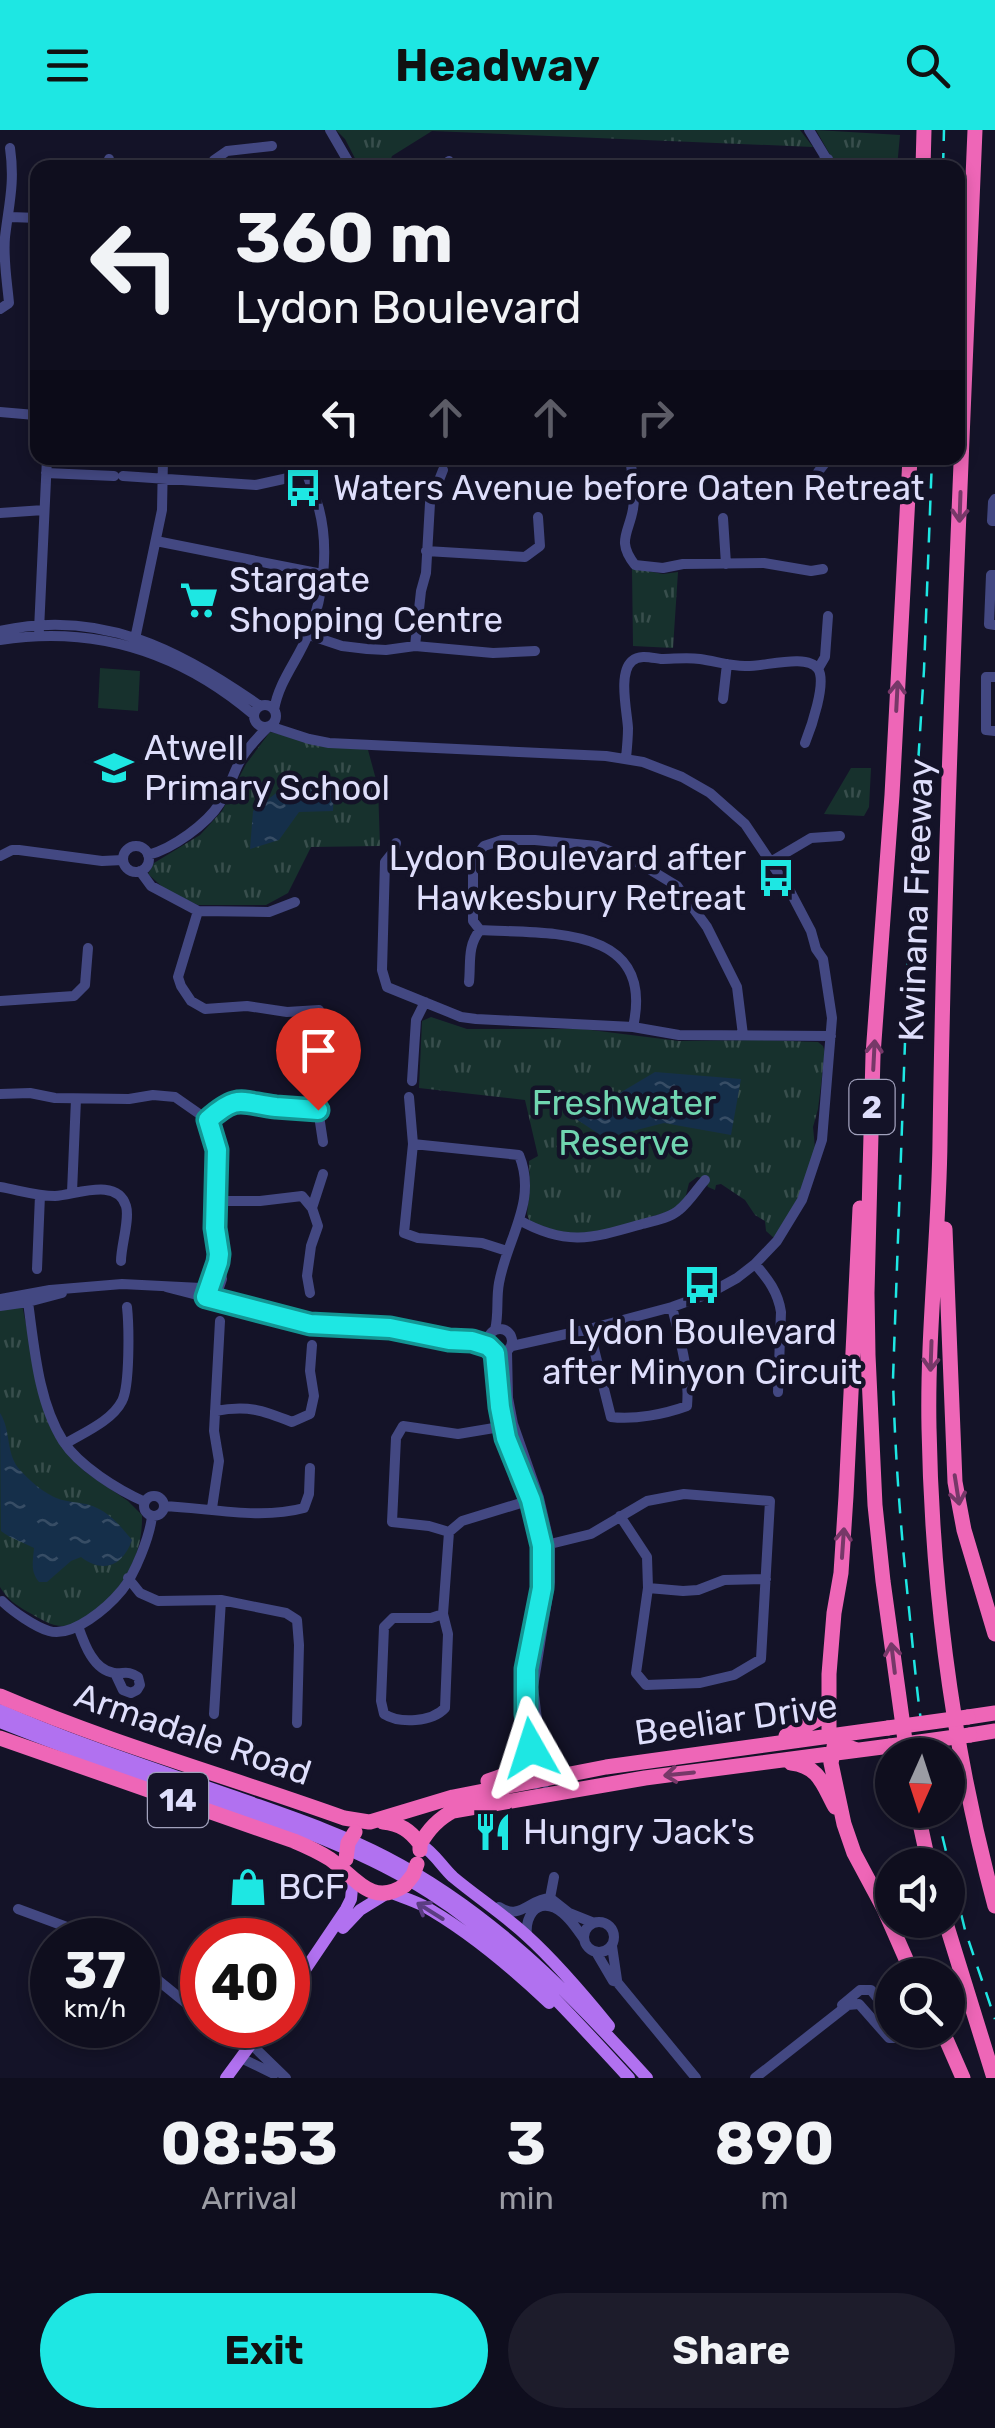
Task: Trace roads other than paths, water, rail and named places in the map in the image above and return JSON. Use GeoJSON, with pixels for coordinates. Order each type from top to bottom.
{"type":"FeatureCollection","features":[{"type":"Feature","properties":{"kind":"highway"},"geometry":{"type":"LineString","coordinates":[[923,160],[924,130]]}},
{"type":"Feature","properties":{"kind":"highway","name":"Kwinana Freeway"},"geometry":{"type":"LineString","coordinates":[[965,384],[975,130]]}},
{"type":"Feature","properties":{"kind":"highway","name":"Kwinana Freeway"},"geometry":{"type":"LineString","coordinates":[[905,1738],[875,1505],[868,1340],[874,1055],[910,465]]}},
{"type":"Feature","properties":{"kind":"highway","name":"Kwinana Freeway"},"geometry":{"type":"LineString","coordinates":[[962,465],[929,1426],[938,1578],[955,1723],[995,1906]]}},
{"type":"Feature","properties":{"kind":"highway"},"geometry":{"type":"LineString","coordinates":[[871,1135],[864,1157],[859,1222],[846,1496],[829,1704],[833,1744],[830,1763],[854,1853],[906,1958]]}},
{"type":"Feature","properties":{"kind":"highway"},"geometry":{"type":"LineString","coordinates":[[940,1150],[955,1482],[968,1544],[995,1634]]}},
{"type":"Feature","properties":{"kind":"highway","name":"Armadale Road"},"geometry":{"type":"LineString","coordinates":[[0,1696],[98,1735],[365,1825]]}},
{"type":"Feature","properties":{"kind":"highway"},"geometry":{"type":"LineString","coordinates":[[774,1742],[814,1722],[829,1704]]}},
{"type":"Feature","properties":{"kind":"highway","name":"Beeliar Drive"},"geometry":{"type":"LineString","coordinates":[[365,1825],[453,1797],[775,1762],[858,1732],[995,1713]]}},
{"type":"Feature","properties":{"kind":"highway"},"geometry":{"type":"LineString","coordinates":[[971,1716],[995,1722]]}},
{"type":"Feature","properties":{"kind":"highway"},"geometry":{"type":"LineString","coordinates":[[974,1734],[995,1722]]}},
{"type":"Feature","properties":{"kind":"highway","name":"Beeliar Drive"},"geometry":{"type":"LineString","coordinates":[[420,1844],[431,1827],[454,1811],[541,1787],[567,1774],[606,1766],[774,1742],[833,1744],[857,1750],[995,1731]]}},
{"type":"Feature","properties":{"kind":"highway","name":"Armadale Road"},"geometry":{"type":"LineString","coordinates":[[0,1738],[294,1841],[349,1870]]}},
{"type":"Feature","properties":{"kind":"highway"},"geometry":{"type":"LineString","coordinates":[[453,1797],[513,1771],[535,1748],[567,1774]]}},
{"type":"Feature","properties":{"kind":"highway"},"geometry":{"type":"LineString","coordinates":[[775,1762],[806,1765],[814,1772],[844,1824]]}},
{"type":"Feature","properties":{"kind":"highway","name":"14"},"geometry":{"type":"LineString","coordinates":[[365,1825],[398,1824],[420,1844]]}},
{"type":"Feature","properties":{"kind":"highway"},"geometry":{"type":"LineString","coordinates":[[349,1870],[348,1844],[365,1825]]}},
{"type":"Feature","properties":{"kind":"highway"},"geometry":{"type":"LineString","coordinates":[[395,1890],[411,1880],[420,1844]]}},
{"type":"Feature","properties":{"kind":"highway","name":"14"},"geometry":{"type":"LineString","coordinates":[[349,1870],[369,1890],[395,1890]]}},
{"type":"Feature","properties":{"kind":"highway"},"geometry":{"type":"LineString","coordinates":[[946,1938],[984,2078]]}},
{"type":"Feature","properties":{"kind":"highway"},"geometry":{"type":"LineString","coordinates":[[948,1938],[994,2078]]}},
{"type":"Feature","properties":{"kind":"highway"},"geometry":{"type":"LineString","coordinates":[[950,2048],[963,2078]]}},
{"type":"Feature","properties":{"kind":"main road","name":"Armadale Road"},"geometry":{"type":"LineString","coordinates":[[0,1710],[321,1828],[389,1858],[464,1904],[516,1944],[556,1981],[635,2077]]}},
{"type":"Feature","properties":{"kind":"main road","name":"Armadale Road"},"geometry":{"type":"LineString","coordinates":[[0,1722],[298,1829],[382,1865],[428,1892],[504,1948],[635,2077]]}},
{"type":"Feature","properties":{"kind":"main road"},"geometry":{"type":"LineString","coordinates":[[420,1844],[557,1965],[616,2034],[635,2077]]}},
{"type":"Feature","properties":{"kind":"main road"},"geometry":{"type":"LineString","coordinates":[[312,1963],[311,1958],[346,1910],[350,1898],[349,1870]]}},
{"type":"Feature","properties":{"kind":"main road"},"geometry":{"type":"LineString","coordinates":[[310,1966],[353,1916],[395,1890],[434,1912],[505,1965],[635,2077]]}},
{"type":"Feature","properties":{"kind":"main road"},"geometry":{"type":"LineString","coordinates":[[226,2078],[246,2050]]}},
{"type":"Feature","properties":{"kind":"street"},"geometry":{"type":"LineString","coordinates":[[330,130],[347,160]]}},
{"type":"Feature","properties":{"kind":"street"},"geometry":{"type":"LineString","coordinates":[[809,130],[828,160]]}},
{"type":"Feature","properties":{"kind":"street"},"geometry":{"type":"LineString","coordinates":[[214,160],[227,152],[272,146]]}},
{"type":"Feature","properties":{"kind":"street"},"geometry":{"type":"LineString","coordinates":[[0,309],[9,303],[5,238],[14,176],[10,148]]}},
{"type":"Feature","properties":{"kind":"street"},"geometry":{"type":"LineString","coordinates":[[10,217],[30,218]]}},
{"type":"Feature","properties":{"kind":"street"},"geometry":{"type":"LineString","coordinates":[[0,412],[30,415]]}},
{"type":"Feature","properties":{"kind":"street"},"geometry":{"type":"LineString","coordinates":[[42,631],[38,612],[42,603],[47,465]]}},
{"type":"Feature","properties":{"kind":"street"},"geometry":{"type":"LineString","coordinates":[[134,641],[162,510],[163,465]]}},
{"type":"Feature","properties":{"kind":"street"},"geometry":{"type":"LineString","coordinates":[[148,854],[171,846],[219,806],[308,635],[318,604],[324,540],[320,512],[303,465]]}},
{"type":"Feature","properties":{"kind":"street"},"geometry":{"type":"LineString","coordinates":[[631,465],[634,507],[624,536],[632,563],[662,568],[764,563],[812,571],[823,569]]}},
{"type":"Feature","properties":{"kind":"street"},"geometry":{"type":"LineString","coordinates":[[818,472],[824,465]]}},
{"type":"Feature","properties":{"kind":"street"},"geometry":{"type":"LineString","coordinates":[[415,646],[426,573],[430,503],[443,470]]}},
{"type":"Feature","properties":{"kind":"street"},"geometry":{"type":"LineString","coordinates":[[46,473],[256,486],[288,478]]}},
{"type":"Feature","properties":{"kind":"street"},"geometry":{"type":"LineString","coordinates":[[995,499],[995,521]]}},
{"type":"Feature","properties":{"kind":"street"},"geometry":{"type":"LineString","coordinates":[[0,513],[44,510]]}},
{"type":"Feature","properties":{"kind":"street"},"geometry":{"type":"LineString","coordinates":[[426,552],[525,557],[540,546],[538,518]]}},
{"type":"Feature","properties":{"kind":"street"},"geometry":{"type":"LineString","coordinates":[[723,518],[726,564]]}},
{"type":"Feature","properties":{"kind":"street"},"geometry":{"type":"LineString","coordinates":[[156,542],[322,574]]}},
{"type":"Feature","properties":{"kind":"street"},"geometry":{"type":"LineString","coordinates":[[995,575],[991,575],[989,624],[995,624]]}},
{"type":"Feature","properties":{"kind":"street"},"geometry":{"type":"LineString","coordinates":[[818,668],[825,657],[828,616]]}},
{"type":"Feature","properties":{"kind":"street"},"geometry":{"type":"LineString","coordinates":[[0,631],[96,629],[187,659],[289,732],[309,739],[626,758],[662,768],[710,793],[745,824],[772,861],[801,910],[823,959],[832,1018],[822,1140],[792,1221],[755,1264],[723,1286],[672,1306],[526,1341],[472,1341],[390,1328],[310,1324],[256,1312],[212,1295],[166,1287],[122,1284],[72,1288],[0,1302]]}},
{"type":"Feature","properties":{"kind":"street"},"geometry":{"type":"LineString","coordinates":[[0,640],[42,631]]}},
{"type":"Feature","properties":{"kind":"street"},"geometry":{"type":"LineString","coordinates":[[308,635],[342,646],[386,650],[415,646],[493,653],[535,651]]}},
{"type":"Feature","properties":{"kind":"street"},"geometry":{"type":"LineString","coordinates":[[626,758],[625,677],[630,662],[643,657],[764,666],[804,660],[818,668],[821,675],[806,743]]}},
{"type":"Feature","properties":{"kind":"street"},"geometry":{"type":"LineString","coordinates":[[723,699],[727,664]]}},
{"type":"Feature","properties":{"kind":"street"},"geometry":{"type":"LineString","coordinates":[[995,678],[986,677],[986,730],[995,730]]}},
{"type":"Feature","properties":{"kind":"street"},"geometry":{"type":"LineString","coordinates":[[772,861],[810,838],[840,836]]}},
{"type":"Feature","properties":{"kind":"street"},"geometry":{"type":"LineString","coordinates":[[480,930],[474,921],[473,860],[484,846],[502,840],[535,840],[597,846],[639,863],[677,886],[706,926],[737,987],[743,1035]]}},
{"type":"Feature","properties":{"kind":"street"},"geometry":{"type":"LineString","coordinates":[[396,844],[385,862],[382,970],[387,987],[461,1017],[476,1019],[633,1027],[679,1035],[832,1036]]}},
{"type":"Feature","properties":{"kind":"street"},"geometry":{"type":"LineString","coordinates":[[140,871],[148,865],[148,854],[134,846],[126,851],[123,860],[128,869],[140,871],[151,886],[198,912],[269,912],[295,902]]}},
{"type":"Feature","properties":{"kind":"street"},"geometry":{"type":"LineString","coordinates":[[0,856],[19,850],[102,862],[123,860]]}},
{"type":"Feature","properties":{"kind":"street"},"geometry":{"type":"LineString","coordinates":[[198,912],[178,978],[191,1001],[206,1008],[319,1010]]}},
{"type":"Feature","properties":{"kind":"street"},"geometry":{"type":"LineString","coordinates":[[480,930],[567,935],[590,940],[617,954],[634,975],[638,1006],[633,1027]]}},
{"type":"Feature","properties":{"kind":"street"},"geometry":{"type":"LineString","coordinates":[[469,982],[470,950],[480,930]]}},
{"type":"Feature","properties":{"kind":"street"},"geometry":{"type":"LineString","coordinates":[[0,1000],[74,996],[84,985],[88,948]]}},
{"type":"Feature","properties":{"kind":"street"},"geometry":{"type":"LineString","coordinates":[[412,1081],[416,1020],[425,1002]]}},
{"type":"Feature","properties":{"kind":"street"},"geometry":{"type":"LineString","coordinates":[[323,1142],[318,1110],[325,1071]]}},
{"type":"Feature","properties":{"kind":"street"},"geometry":{"type":"LineString","coordinates":[[0,1094],[30,1093],[56,1098],[174,1097],[208,1120],[217,1150],[218,1262],[212,1295]]}},
{"type":"Feature","properties":{"kind":"street"},"geometry":{"type":"LineString","coordinates":[[409,1097],[413,1144],[404,1234],[482,1243],[507,1250]]}},
{"type":"Feature","properties":{"kind":"street"},"geometry":{"type":"LineString","coordinates":[[72,1192],[76,1098]]}},
{"type":"Feature","properties":{"kind":"street"},"geometry":{"type":"LineString","coordinates":[[208,1120],[222,1107],[244,1100],[318,1110]]}},
{"type":"Feature","properties":{"kind":"street"},"geometry":{"type":"LineString","coordinates":[[413,1144],[519,1154],[526,1172],[520,1220],[498,1286],[498,1316],[508,1425],[535,1499],[546,1546],[526,1669],[526,1714],[541,1787]]}},
{"type":"Feature","properties":{"kind":"street"},"geometry":{"type":"LineString","coordinates":[[312,1208],[323,1174]]}},
{"type":"Feature","properties":{"kind":"street"},"geometry":{"type":"LineString","coordinates":[[520,1220],[570,1238],[596,1237],[678,1212],[705,1180]]}},
{"type":"Feature","properties":{"kind":"street"},"geometry":{"type":"LineString","coordinates":[[0,1188],[58,1196],[97,1189],[115,1192],[126,1204],[128,1217],[120,1261]]}},
{"type":"Feature","properties":{"kind":"street"},"geometry":{"type":"LineString","coordinates":[[37,1269],[40,1194]]}},
{"type":"Feature","properties":{"kind":"street"},"geometry":{"type":"LineString","coordinates":[[216,1201],[260,1202],[302,1196],[312,1208],[318,1226],[307,1276],[310,1293]]}},
{"type":"Feature","properties":{"kind":"street"},"geometry":{"type":"LineString","coordinates":[[755,1264],[779,1300],[778,1392]]}},
{"type":"Feature","properties":{"kind":"street"},"geometry":{"type":"LineString","coordinates":[[23,1299],[23,1318],[30,1330],[46,1398],[65,1444],[99,1475],[144,1502]]}},
{"type":"Feature","properties":{"kind":"street"},"geometry":{"type":"LineString","coordinates":[[589,1328],[611,1417],[675,1410],[687,1406],[688,1390],[685,1357],[672,1306]]}},
{"type":"Feature","properties":{"kind":"street"},"geometry":{"type":"LineString","coordinates":[[65,1444],[116,1410],[124,1398],[127,1307]]}},
{"type":"Feature","properties":{"kind":"street"},"geometry":{"type":"LineString","coordinates":[[212,1508],[219,1462],[214,1431],[220,1321]]}},
{"type":"Feature","properties":{"kind":"street"},"geometry":{"type":"LineString","coordinates":[[215,1412],[260,1409],[292,1422],[310,1414],[314,1396],[310,1371],[312,1345]]}},
{"type":"Feature","properties":{"kind":"street"},"geometry":{"type":"LineString","coordinates":[[450,1532],[392,1522],[396,1438],[404,1426],[458,1434],[508,1425]]}},
{"type":"Feature","properties":{"kind":"street"},"geometry":{"type":"LineString","coordinates":[[164,1506],[244,1514],[304,1508],[310,1468]]}},
{"type":"Feature","properties":{"kind":"street"},"geometry":{"type":"LineString","coordinates":[[546,1546],[592,1534],[620,1516],[647,1501],[684,1494],[770,1500],[761,1659],[734,1674],[700,1683],[646,1685],[636,1673],[648,1588],[647,1557],[620,1516]]}},
{"type":"Feature","properties":{"kind":"street"},"geometry":{"type":"LineString","coordinates":[[150,1496],[162,1499],[162,1512],[152,1516],[146,1513],[144,1502],[150,1496]]}},
{"type":"Feature","properties":{"kind":"street"},"geometry":{"type":"LineString","coordinates":[[443,1614],[431,1618],[392,1618],[384,1627],[381,1708],[388,1718],[436,1717],[445,1708],[448,1634],[443,1614],[450,1532],[462,1521],[535,1499]]}},
{"type":"Feature","properties":{"kind":"street"},"geometry":{"type":"LineString","coordinates":[[2,1601],[10,1610],[49,1632],[70,1631],[98,1613],[123,1588],[152,1516]]}},
{"type":"Feature","properties":{"kind":"street"},"geometry":{"type":"LineString","coordinates":[[128,1578],[140,1593],[158,1601],[221,1600],[286,1613],[297,1620],[297,1723]]}},
{"type":"Feature","properties":{"kind":"street"},"geometry":{"type":"LineString","coordinates":[[648,1588],[682,1592],[724,1580],[766,1580]]}},
{"type":"Feature","properties":{"kind":"street"},"geometry":{"type":"LineString","coordinates":[[214,1714],[221,1600]]}},
{"type":"Feature","properties":{"kind":"street"},"geometry":{"type":"LineString","coordinates":[[78,1626],[84,1644],[99,1666],[115,1674]]}},
{"type":"Feature","properties":{"kind":"street"},"geometry":{"type":"LineString","coordinates":[[550,1898],[554,1877]]}},
{"type":"Feature","properties":{"kind":"street"},"geometry":{"type":"LineString","coordinates":[[476,1894],[510,1913],[550,1898],[576,1916],[604,1922],[615,1937],[612,1946],[617,1982]]}},
{"type":"Feature","properties":{"kind":"street"},"geometry":{"type":"LineString","coordinates":[[528,1936],[530,1913],[548,1907],[562,1914],[589,1948],[604,1952],[612,1946]]}},
{"type":"Feature","properties":{"kind":"street"},"geometry":{"type":"LineString","coordinates":[[18,1909],[42,1918]]}},
{"type":"Feature","properties":{"kind":"street"},"geometry":{"type":"LineString","coordinates":[[584,1940],[586,1929],[594,1922]]}},
{"type":"Feature","properties":{"kind":"street"},"geometry":{"type":"LineString","coordinates":[[596,1952],[613,1981],[696,2076]]}},
{"type":"Feature","properties":{"kind":"street"},"geometry":{"type":"LineString","coordinates":[[160,1982],[180,1998]]}},
{"type":"Feature","properties":{"kind":"street"},"geometry":{"type":"LineString","coordinates":[[796,2046],[860,1990],[875,1994]]}},
{"type":"Feature","properties":{"kind":"street"},"geometry":{"type":"LineString","coordinates":[[756,2078],[848,2005],[859,2004],[875,2022]]}},
{"type":"Feature","properties":{"kind":"street"},"geometry":{"type":"LineString","coordinates":[[243,2048],[254,2062],[282,2078]]}},
{"type":"Feature","properties":{"kind":"water"},"geometry":{"type":"Polygon","coordinates":[[[314,779],[334,786],[333,811],[299,812],[279,840],[250,849],[253,811],[284,787],[314,779]]]}},
{"type":"Feature","properties":{"kind":"water"},"geometry":{"type":"Polygon","coordinates":[[[655,1072],[741,1079],[731,1135],[664,1123],[605,1138],[576,1119],[655,1072]]]}},
{"type":"Feature","properties":{"kind":"water"},"geometry":{"type":"Polygon","coordinates":[[[0,1413],[16,1465],[31,1481],[54,1497],[102,1511],[132,1540],[118,1561],[104,1566],[81,1557],[47,1582],[39,1582],[33,1570],[34,1548],[1,1531],[0,1413]]]}},
{"type":"Feature","properties":{"kind":"railway"},"geometry":{"type":"LineString","coordinates":[[943,160],[944,130]]}},
{"type":"Feature","properties":{"kind":"railway"},"geometry":{"type":"LineString","coordinates":[[924,1738],[903,1552],[893,1379],[911,874],[932,465]]}},
{"type":"Feature","properties":{"kind":"railway"},"geometry":{"type":"LineString","coordinates":[[940,1828],[965,1930],[995,2019]]}},
{"type":"Feature","properties":{"kind":"place","name":"Waters Avenue before Oaten Retreat"},"geometry":{"type":"Point","coordinates":[303,488]}},
{"type":"Feature","properties":{"kind":"place","name":"Stargate Shopping Centre"},"geometry":{"type":"Point","coordinates":[199,600]}},
{"type":"Feature","properties":{"kind":"place","name":"Atwell Primary School"},"geometry":{"type":"Point","coordinates":[114,768]}},
{"type":"Feature","properties":{"kind":"place","name":"Lydon Boulevard after Hawkesbury Retreat"},"geometry":{"type":"Point","coordinates":[776,878]}},
{"type":"Feature","properties":{"kind":"place","name":"Lydon Boulevard after Minyon Circuit"},"geometry":{"type":"Point","coordinates":[702,1285]}},
{"type":"Feature","properties":{"kind":"place","name":"Hungry Jack's"},"geometry":{"type":"Point","coordinates":[493,1832]}},
{"type":"Feature","properties":{"kind":"place","name":"BCF"},"geometry":{"type":"Point","coordinates":[248,1887]}},
{"type":"Feature","properties":{"kind":"park label","name":"Freshwater Reserve"},"geometry":{"type":"Point","coordinates":[624,1123]}}]}
